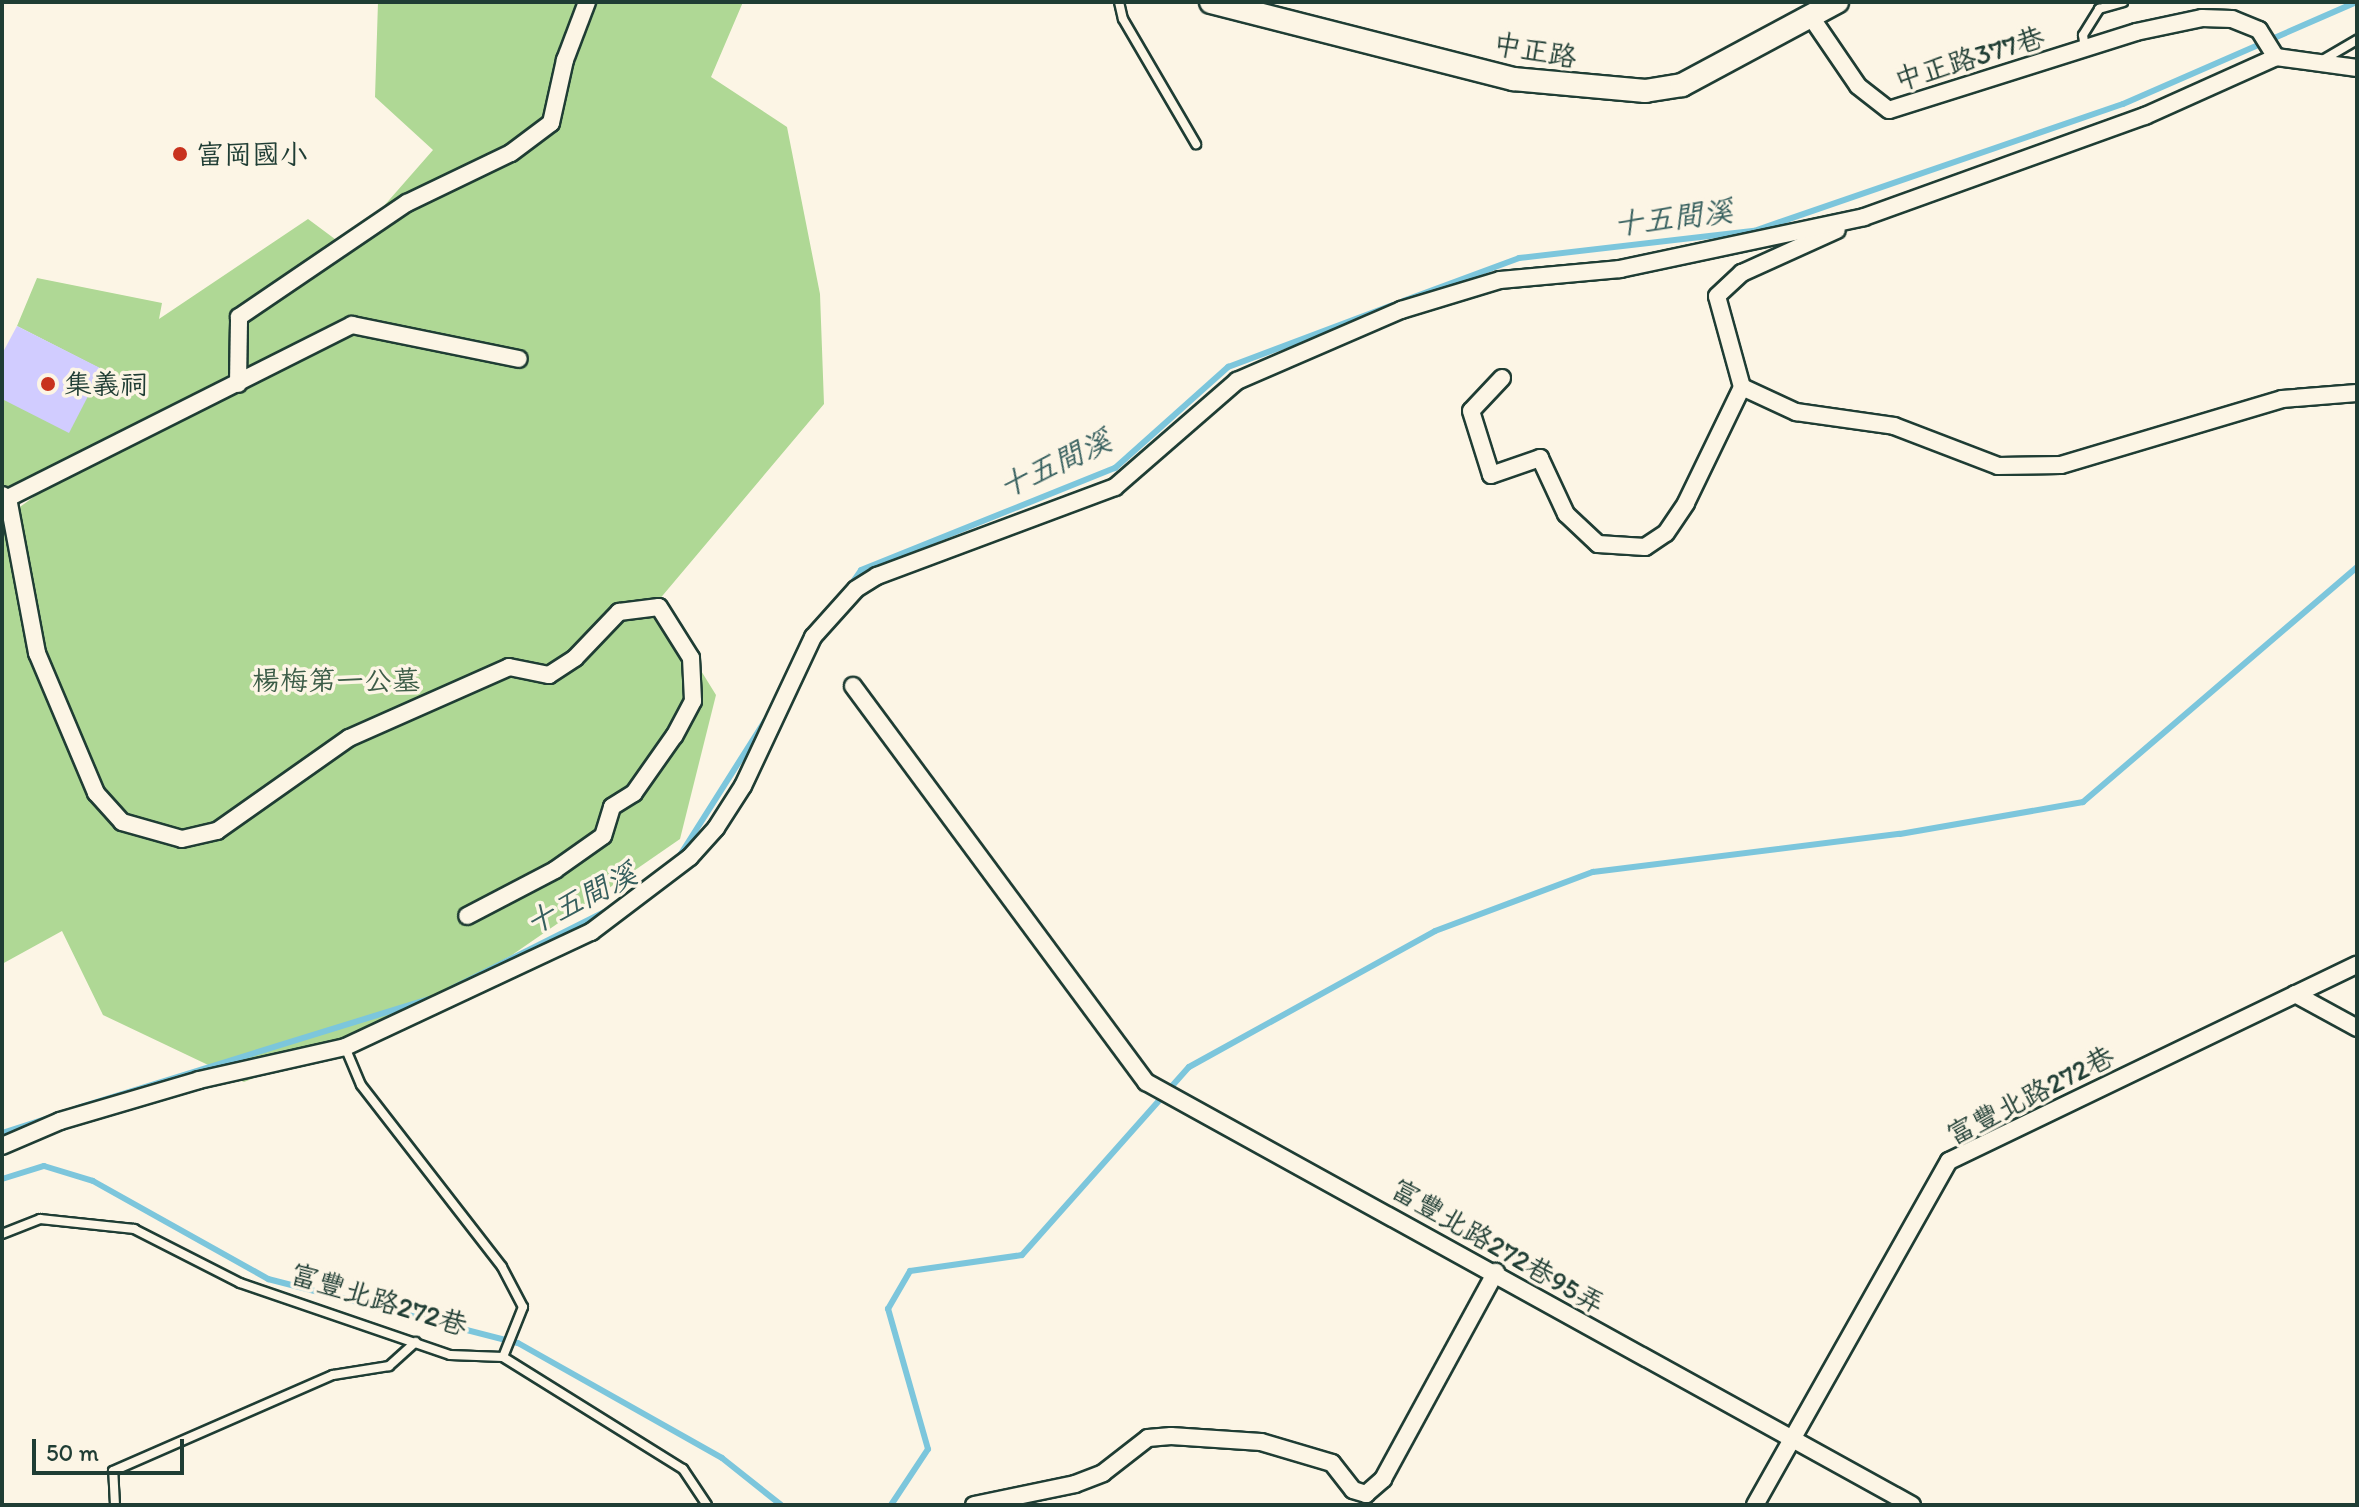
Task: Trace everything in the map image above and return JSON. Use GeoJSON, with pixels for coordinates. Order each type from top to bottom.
{"type":"FeatureCollection","features":[{"type":"Feature","properties":{"kind":"street"},"geometry":{"type":"LineString","coordinates":[[238,384],[239,317],[407,203],[511,153],[551,123],[565,60],[587,2]]}},
{"type":"Feature","properties":{"kind":"street","name":"中正路"},"geometry":{"type":"LineString","coordinates":[[1211,2],[1513,79],[1645,91],[1682,85],[1837,2]]}},
{"type":"Feature","properties":{"kind":"street","name":"中正路377巷"},"geometry":{"type":"LineString","coordinates":[[1811,17],[1858,86],[1889,110],[2085,49],[2202,18],[2232,19],[2259,30],[2276,57]]}},
{"type":"Feature","properties":{"kind":"street"},"geometry":{"type":"LineString","coordinates":[[1502,378],[1471,411],[1491,475],[1540,458],[1566,514],[1598,544],[1631,550],[1671,527],[1720,444],[1742,387],[1717,296],[1742,273],[1864,217],[2145,116],[2276,57],[2313,65],[2357,68]]}},
{"type":"Feature","properties":{"kind":"street"},"geometry":{"type":"LineString","coordinates":[[2,1146],[60,1121],[199,1080],[345,1047],[591,932],[690,857],[743,786],[813,637],[877,576],[1115,487],[1237,381],[1401,310],[1500,280],[1620,269],[1864,217]]}},
{"type":"Feature","properties":{"kind":"street"},"geometry":{"type":"LineString","coordinates":[[467,916],[555,870],[603,836],[612,807],[634,793],[674,736],[693,701],[691,658],[659,607],[619,612],[575,658],[549,675],[509,667],[349,738],[217,831],[182,839],[122,822],[96,793],[37,653],[5,497],[352,325],[519,359]]}},
{"type":"Feature","properties":{"kind":"street"},"geometry":{"type":"LineString","coordinates":[[1742,387],[1796,412],[1894,426],[1998,466],[2061,465],[2282,399],[2357,393]]}},
{"type":"Feature","properties":{"kind":"street","name":"富豐北路272巷95弄"},"geometry":{"type":"LineString","coordinates":[[853,686],[1154,1086],[1496,1272],[1545,1306],[1912,1505]]}},
{"type":"Feature","properties":{"kind":"street","name":"富豐北路272巷"},"geometry":{"type":"LineString","coordinates":[[1755,1505],[1949,1161],[2357,965]]}},
{"type":"Feature","properties":{"kind":"street"},"geometry":{"type":"LineString","coordinates":[[2295,994],[2357,1028]]}},
{"type":"Feature","properties":{"kind":"street"},"geometry":{"type":"LineString","coordinates":[[974,1505],[1075,1484],[1103,1473],[1148,1438],[1171,1436],[1276,1446],[1332,1463],[1353,1490],[1366,1494],[1383,1479],[1496,1272]]}},
{"type":"Feature","properties":{"kind":"lane"},"geometry":{"type":"LineString","coordinates":[[1119,2],[1123,19],[1196,144]]}},
{"type":"Feature","properties":{"kind":"lane"},"geometry":{"type":"LineString","coordinates":[[2085,49],[2083,35],[2099,9],[2123,2]]}},
{"type":"Feature","properties":{"kind":"lane"},"geometry":{"type":"LineString","coordinates":[[2313,65],[2357,40]]}},
{"type":"Feature","properties":{"kind":"lane"},"geometry":{"type":"LineString","coordinates":[[345,1047],[361,1085],[502,1267],[523,1307],[504,1355]]}},
{"type":"Feature","properties":{"kind":"lane","name":"富豐北路272巷"},"geometry":{"type":"LineString","coordinates":[[2,1234],[40,1219],[134,1229],[240,1283],[450,1355],[504,1355],[683,1469],[707,1505]]}},
{"type":"Feature","properties":{"kind":"lane"},"geometry":{"type":"LineString","coordinates":[[115,1505],[113,1471],[333,1375],[389,1366],[416,1342]]}},
{"type":"Feature","properties":{"kind":"green space","name":"楊梅第一公墓"},"geometry":{"type":"Polygon","coordinates":[[[378,2],[743,2],[711,77],[787,127],[820,294],[824,404],[658,601],[716,695],[680,839],[512,955],[383,1027],[244,1082],[103,1015],[62,931],[2,964],[2,506],[13,512],[128,428],[8,498],[2,495],[2,399],[101,369],[17,326],[37,278],[162,303],[159,319],[308,219],[347,248],[433,150],[375,97],[378,2]]]}},
{"type":"Feature","properties":{"kind":"building","name":"集義祠"},"geometry":{"type":"Polygon","coordinates":[[[17,326],[102,369],[69,433],[2,399],[2,354],[17,326]]]}},
{"type":"Feature","properties":{"kind":"waterway","name":"十五間溪"},"geometry":{"type":"LineString","coordinates":[[1403,301],[1519,258],[1754,231],[2123,104],[2357,2]]}},
{"type":"Feature","properties":{"kind":"waterway","name":"十五間溪"},"geometry":{"type":"LineString","coordinates":[[850,586],[861,570],[1115,468],[1228,367],[1393,305]]}},
{"type":"Feature","properties":{"kind":"waterway"},"geometry":{"type":"LineString","coordinates":[[891,1505],[928,1449],[888,1309],[910,1271],[1022,1255],[1189,1067],[1435,931],[1593,872],[1900,834],[2083,802],[2357,567]]}},
{"type":"Feature","properties":{"kind":"waterway","name":"十五間溪"},"geometry":{"type":"LineString","coordinates":[[677,860],[765,721]]}},
{"type":"Feature","properties":{"kind":"waterway","name":"十五間溪"},"geometry":{"type":"LineString","coordinates":[[451,989],[612,908]]}},
{"type":"Feature","properties":{"kind":"waterway","name":"十五間溪"},"geometry":{"type":"LineString","coordinates":[[77,1108],[430,999]]}},
{"type":"Feature","properties":{"kind":"waterway","name":"十五間溪"},"geometry":{"type":"LineString","coordinates":[[2,1133],[52,1117]]}},
{"type":"Feature","properties":{"kind":"waterway"},"geometry":{"type":"LineString","coordinates":[[2,1179],[44,1166],[93,1181],[268,1279],[518,1343],[722,1458],[781,1505]]}},
{"type":"Feature","properties":{"kind":"place","name":"富岡國小"},"geometry":{"type":"Point","coordinates":[180,154]}},
{"type":"Feature","properties":{"kind":"place","name":"集義祠"},"geometry":{"type":"Point","coordinates":[48,384]}}]}
